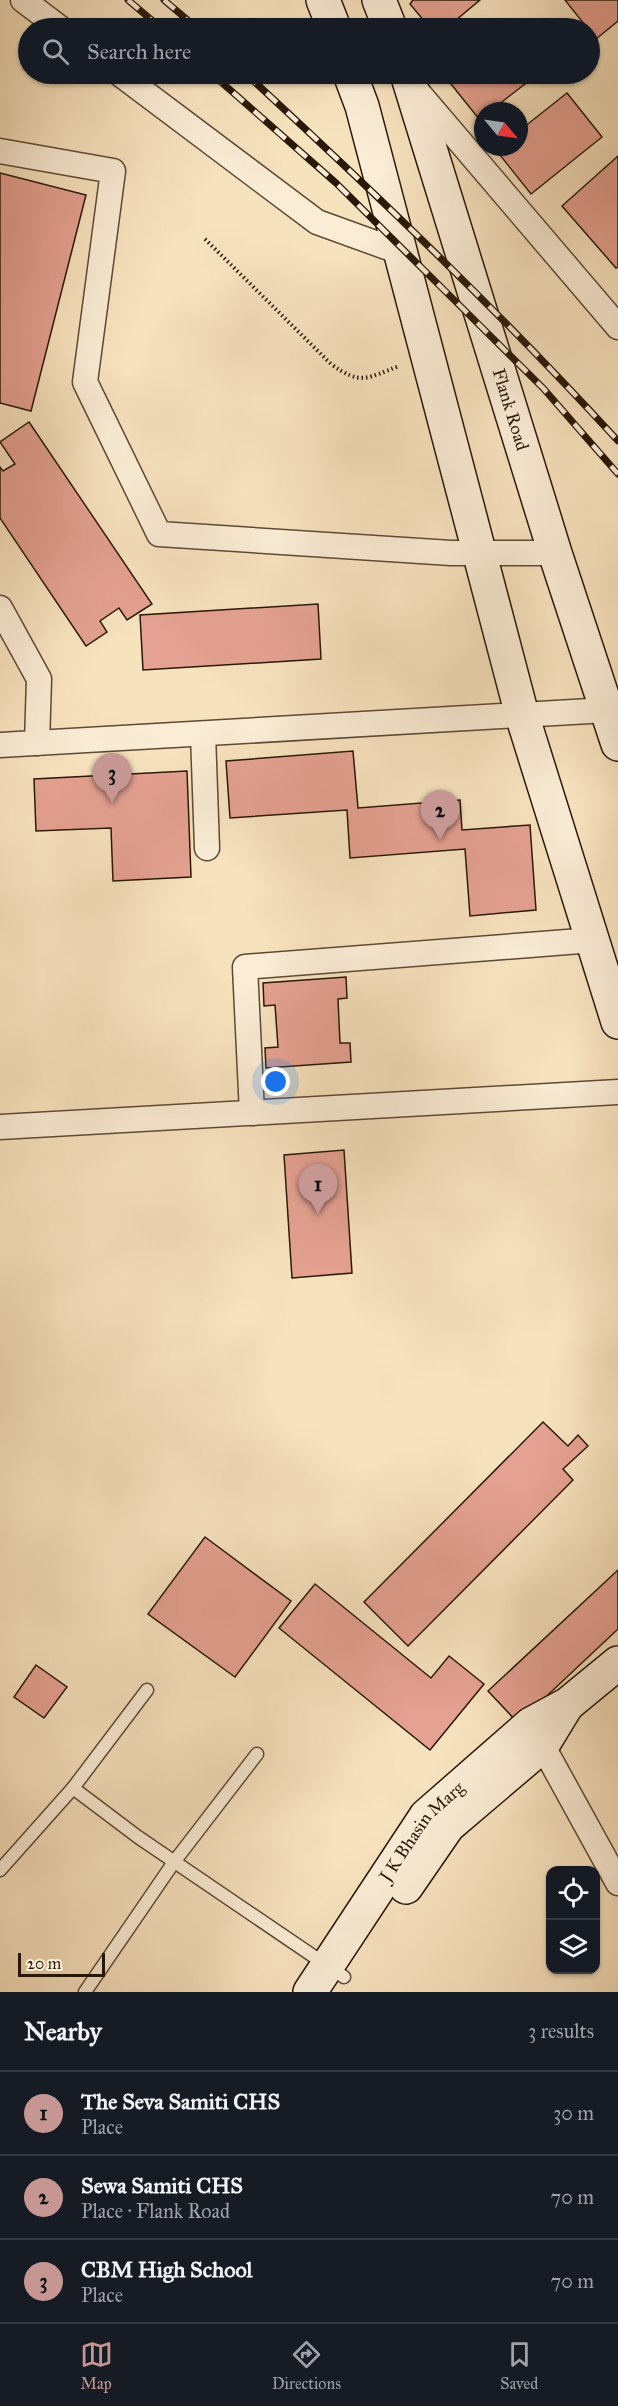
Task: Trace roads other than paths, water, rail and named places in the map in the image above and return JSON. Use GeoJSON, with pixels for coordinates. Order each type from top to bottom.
{"type":"FeatureCollection","features":[{"type":"Feature","properties":{"kind":"street"},"geometry":{"type":"LineString","coordinates":[[23,0],[47,18]]}},
{"type":"Feature","properties":{"kind":"street"},"geometry":{"type":"LineString","coordinates":[[323,0],[330,18]]}},
{"type":"Feature","properties":{"kind":"street"},"geometry":{"type":"LineString","coordinates":[[379,0],[386,18]]}},
{"type":"Feature","properties":{"kind":"street"},"geometry":{"type":"LineString","coordinates":[[133,84],[317,222],[400,252]]}},
{"type":"Feature","properties":{"kind":"street"},"geometry":{"type":"LineString","coordinates":[[354,84],[362,106],[522,715],[618,1022]]}},
{"type":"Feature","properties":{"kind":"street","name":"Flank Road"},"geometry":{"type":"LineString","coordinates":[[411,84],[555,553],[618,744]]}},
{"type":"Feature","properties":{"kind":"street"},"geometry":{"type":"LineString","coordinates":[[413,84],[618,327]]}},
{"type":"Feature","properties":{"kind":"street"},"geometry":{"type":"LineString","coordinates":[[0,151],[113,171],[85,382],[159,534],[479,553],[555,553]]}},
{"type":"Feature","properties":{"kind":"street"},"geometry":{"type":"LineString","coordinates":[[0,608],[39,679],[37,743]]}},
{"type":"Feature","properties":{"kind":"street"},"geometry":{"type":"LineString","coordinates":[[0,745],[607,710]]}},
{"type":"Feature","properties":{"kind":"street"},"geometry":{"type":"LineString","coordinates":[[203,734],[207,848]]}},
{"type":"Feature","properties":{"kind":"street"},"geometry":{"type":"LineString","coordinates":[[252,1113],[245,967],[593,940]]}},
{"type":"Feature","properties":{"kind":"street"},"geometry":{"type":"LineString","coordinates":[[0,1127],[618,1092]]}},
{"type":"Feature","properties":{"kind":"street","name":"J K Bhasin Marg"},"geometry":{"type":"LineString","coordinates":[[328,1982],[412,1858],[448,1826],[568,1704],[618,1663]]}},
{"type":"Feature","properties":{"kind":"street"},"geometry":{"type":"LineString","coordinates":[[537,1735],[618,1883]]}},
{"type":"Feature","properties":{"kind":"lane"},"geometry":{"type":"LineString","coordinates":[[0,1870],[73,1788],[147,1690]]}},
{"type":"Feature","properties":{"kind":"lane"},"geometry":{"type":"LineString","coordinates":[[84,1992],[174,1862],[257,1754]]}},
{"type":"Feature","properties":{"kind":"lane"},"geometry":{"type":"LineString","coordinates":[[73,1788],[174,1862],[328,1982]]}},
{"type":"Feature","properties":{"kind":"railway"},"geometry":{"type":"LineString","coordinates":[[128,0],[149,18]]}},
{"type":"Feature","properties":{"kind":"railway"},"geometry":{"type":"LineString","coordinates":[[164,0],[185,18]]}},
{"type":"Feature","properties":{"kind":"railway"},"geometry":{"type":"LineString","coordinates":[[223,84],[336,183],[543,388],[618,474]]}},
{"type":"Feature","properties":{"kind":"railway"},"geometry":{"type":"LineString","coordinates":[[257,84],[436,253],[618,441]]}},
{"type":"Feature","properties":{"kind":"place","name":"CBM High School"},"geometry":{"type":"Point","coordinates":[112,803]}},
{"type":"Feature","properties":{"kind":"place","name":"Sewa Samiti CHS"},"geometry":{"type":"Point","coordinates":[440,840]}},
{"type":"Feature","properties":{"kind":"place","name":"The Seva Samiti CHS"},"geometry":{"type":"Point","coordinates":[318,1214]}}]}
